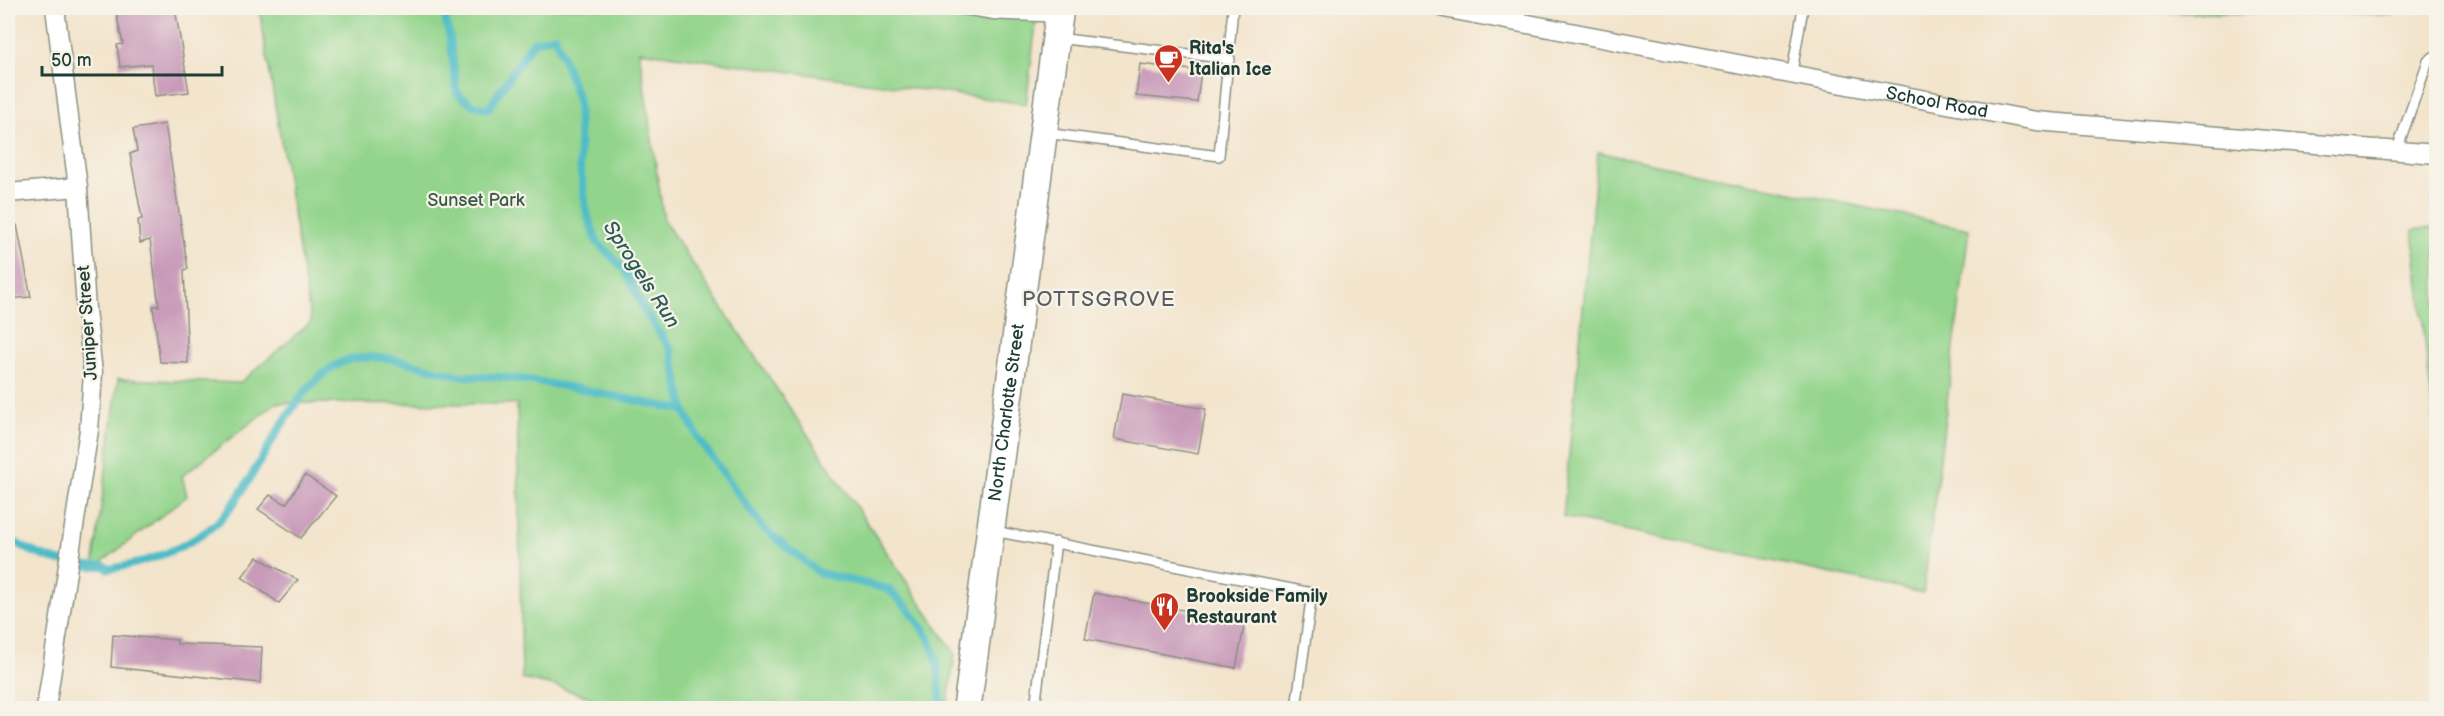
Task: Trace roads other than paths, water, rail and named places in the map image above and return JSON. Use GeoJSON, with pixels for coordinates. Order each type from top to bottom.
{"type":"FeatureCollection","features":[{"type":"Feature","properties":{"kind":"main road","name":"North Charlotte Street"},"geometry":{"type":"LineString","coordinates":[[967,708],[1058,21]]}},
{"type":"Feature","properties":{"kind":"street","name":"Juniper Street"},"geometry":{"type":"LineString","coordinates":[[46,708],[89,430],[93,373],[86,309],[78,188],[55,8]]}},
{"type":"Feature","properties":{"kind":"street","name":"School Road"},"geometry":{"type":"LineString","coordinates":[[1444,8],[1792,72],[2036,121],[2436,154]]}},
{"type":"Feature","properties":{"kind":"street"},"geometry":{"type":"LineString","coordinates":[[8,193],[78,188]]}},
{"type":"Feature","properties":{"kind":"lane"},"geometry":{"type":"LineString","coordinates":[[954,8],[1058,21],[1230,59]]}},
{"type":"Feature","properties":{"kind":"lane"},"geometry":{"type":"LineString","coordinates":[[1043,132],[1219,156],[1230,59],[1233,8]]}},
{"type":"Feature","properties":{"kind":"lane"},"geometry":{"type":"LineString","coordinates":[[1792,72],[1803,8]]}},
{"type":"Feature","properties":{"kind":"lane"},"geometry":{"type":"LineString","coordinates":[[2396,152],[2428,61],[2436,55]]}},
{"type":"Feature","properties":{"kind":"lane"},"geometry":{"type":"LineString","coordinates":[[992,530],[1312,593],[1296,708]]}},
{"type":"Feature","properties":{"kind":"lane"},"geometry":{"type":"LineString","coordinates":[[1035,708],[1056,542]]}},
{"type":"Feature","properties":{"kind":"waterway","name":"Sprogels Run"},"geometry":{"type":"LineString","coordinates":[[443,8],[450,38],[457,93],[473,105],[488,109],[533,42],[555,36],[578,99],[580,166],[587,214],[597,242],[625,270],[643,308],[671,350],[684,410],[700,441],[763,528],[819,573],[888,589],[907,607],[928,636],[937,660],[942,708]]}},
{"type":"Feature","properties":{"kind":"waterway"},"geometry":{"type":"LineString","coordinates":[[8,538],[30,551],[54,560],[79,565],[105,566],[108,569],[167,553],[195,539],[219,521],[234,503],[295,405],[312,384],[331,368],[352,359],[380,358],[450,374],[546,383],[684,410]]}},
{"type":"Feature","properties":{"kind":"place","name":"Rita's Italian Ice"},"geometry":{"type":"Point","coordinates":[1168,84]}},
{"type":"Feature","properties":{"kind":"place","name":"Brookside Family Restaurant"},"geometry":{"type":"Point","coordinates":[1165,632]}},
{"type":"Feature","properties":{"kind":"district","name":"POTTSGROVE"},"geometry":{"type":"Point","coordinates":[1099,299]}},
{"type":"Feature","properties":{"kind":"park label","name":"Sunset Park"},"geometry":{"type":"Point","coordinates":[476,200]}}]}
